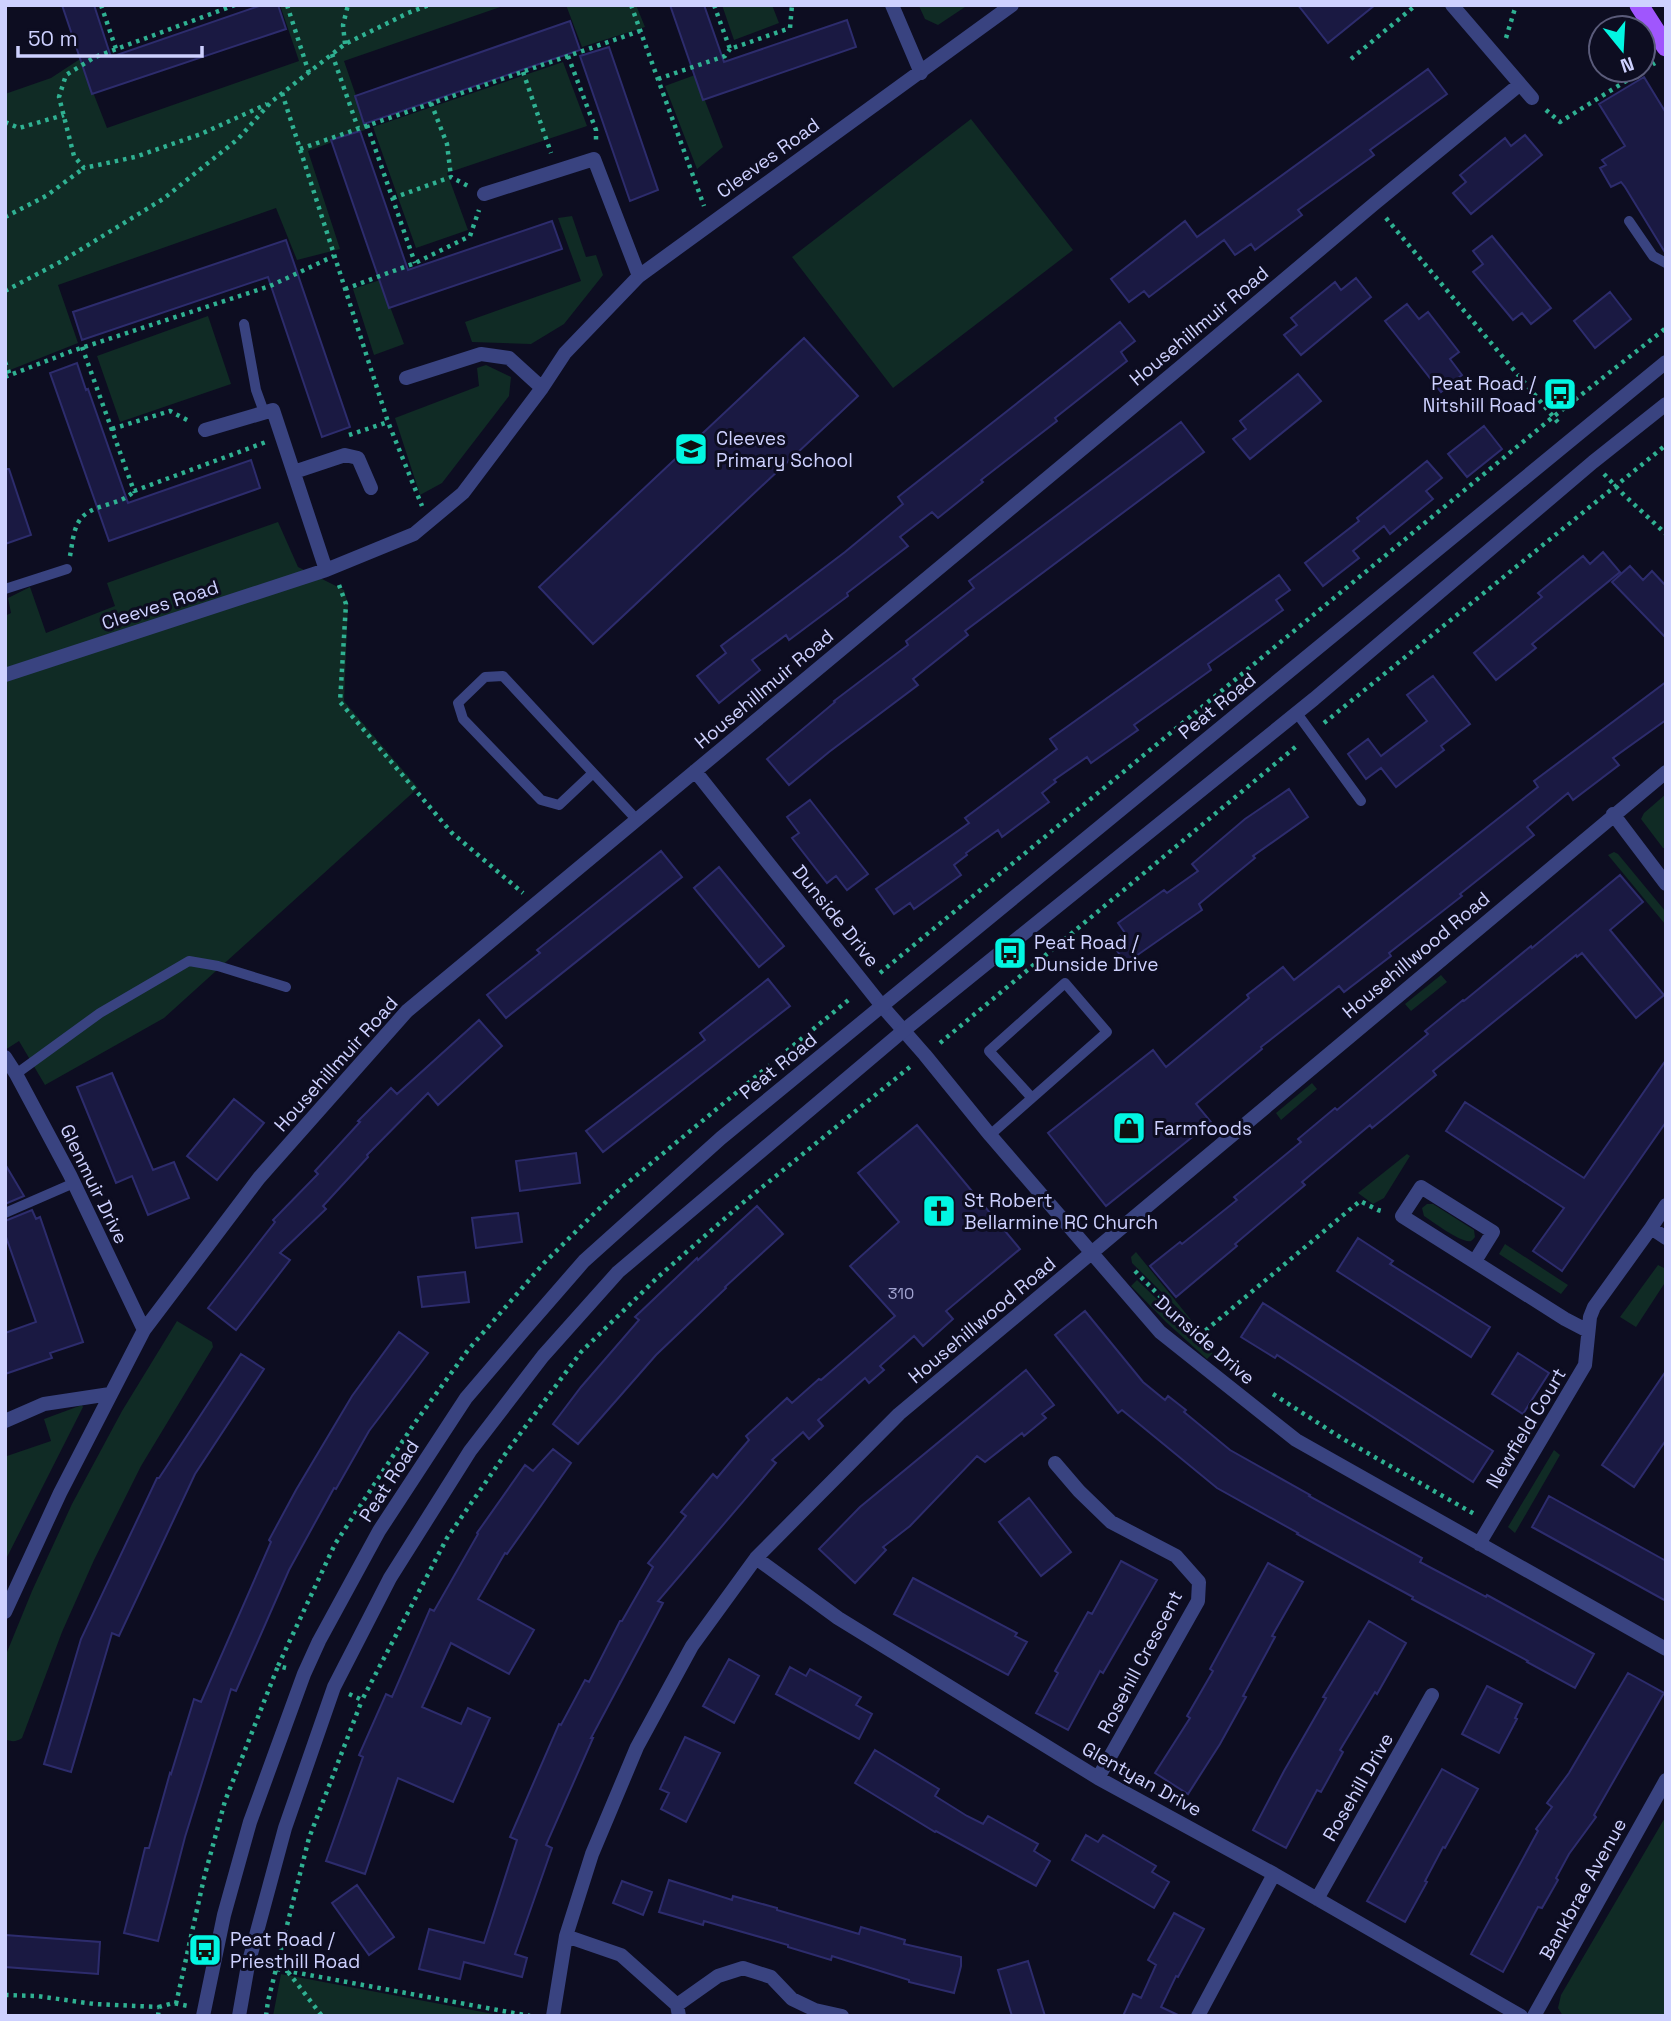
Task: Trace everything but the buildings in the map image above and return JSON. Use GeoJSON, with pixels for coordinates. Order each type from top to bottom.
{"type":"FeatureCollection","features":[{"type":"Feature","properties":{"kind":"main road"},"geometry":{"type":"LineString","coordinates":[[1639,5],[1666,47]]}},
{"type":"Feature","properties":{"kind":"street"},"geometry":{"type":"LineString","coordinates":[[892,5],[921,73]]}},
{"type":"Feature","properties":{"kind":"street","name":"Cleeves Road"},"geometry":{"type":"LineString","coordinates":[[5,676],[326,570],[414,534],[463,492],[542,388],[565,353],[639,276],[1012,5]]}},
{"type":"Feature","properties":{"kind":"street"},"geometry":{"type":"LineString","coordinates":[[1452,5],[1532,98]]}},
{"type":"Feature","properties":{"kind":"street","name":"Househillmuir Road"},"geometry":{"type":"LineString","coordinates":[[5,1612],[60,1493],[144,1329],[259,1178],[407,1011],[1519,85]]}},
{"type":"Feature","properties":{"kind":"street"},"geometry":{"type":"LineString","coordinates":[[484,194],[594,159],[639,276]]}},
{"type":"Feature","properties":{"kind":"street"},"geometry":{"type":"LineString","coordinates":[[406,378],[481,354],[509,358],[542,388]]}},
{"type":"Feature","properties":{"kind":"street","name":"Peat Road"},"geometry":{"type":"LineString","coordinates":[[202,2016],[224,1915],[250,1822],[304,1674],[319,1641],[379,1531],[466,1398],[584,1261],[721,1138],[1666,362]]}},
{"type":"Feature","properties":{"kind":"street"},"geometry":{"type":"LineString","coordinates":[[239,2016],[248,1965],[285,1828],[334,1687],[390,1578],[470,1451],[543,1356],[618,1272],[903,1031],[1296,712],[1593,462],[1666,404]]}},
{"type":"Feature","properties":{"kind":"street"},"geometry":{"type":"LineString","coordinates":[[205,430],[273,410],[326,570]]}},
{"type":"Feature","properties":{"kind":"street"},"geometry":{"type":"LineString","coordinates":[[293,472],[345,455],[358,458],[371,488]]}},
{"type":"Feature","properties":{"kind":"street","name":"Dunside Drive"},"geometry":{"type":"LineString","coordinates":[[695,771],[882,1006],[1160,1332],[1296,1440],[1666,1649]]}},
{"type":"Feature","properties":{"kind":"street","name":"Househillwood Road"},"geometry":{"type":"LineString","coordinates":[[553,2016],[566,1936],[592,1854],[637,1747],[692,1646],[756,1558],[899,1414],[1666,772]]}},
{"type":"Feature","properties":{"kind":"street"},"geometry":{"type":"LineString","coordinates":[[1613,814],[1666,884]]}},
{"type":"Feature","properties":{"kind":"street","name":"Glenmuir Drive"},"geometry":{"type":"LineString","coordinates":[[5,1057],[11,1077],[74,1183],[144,1329]]}},
{"type":"Feature","properties":{"kind":"street"},"geometry":{"type":"LineString","coordinates":[[1475,1261],[1493,1232],[1421,1187],[1402,1216],[1588,1331]]}},
{"type":"Feature","properties":{"kind":"street","name":"Newfield Court"},"geometry":{"type":"LineString","coordinates":[[1479,1544],[1585,1365],[1590,1317],[1594,1307],[1666,1205]]}},
{"type":"Feature","properties":{"kind":"street"},"geometry":{"type":"LineString","coordinates":[[1651,1228],[1666,1238]]}},
{"type":"Feature","properties":{"kind":"street"},"geometry":{"type":"LineString","coordinates":[[5,1421],[44,1404],[110,1394]]}},
{"type":"Feature","properties":{"kind":"street","name":"Rosehill Crescent"},"geometry":{"type":"LineString","coordinates":[[1055,1463],[1111,1522],[1176,1556],[1199,1582],[1198,1601],[1098,1778]]}},
{"type":"Feature","properties":{"kind":"street","name":"Glentyan Drive"},"geometry":{"type":"LineString","coordinates":[[756,1558],[838,1618],[1098,1778],[1274,1874],[1521,2016]]}},
{"type":"Feature","properties":{"kind":"street","name":"Rosehill Drive"},"geometry":{"type":"LineString","coordinates":[[1317,1899],[1432,1695]]}},
{"type":"Feature","properties":{"kind":"street","name":"Bankbrae Avenue"},"geometry":{"type":"LineString","coordinates":[[1534,2016],[1666,1780]]}},
{"type":"Feature","properties":{"kind":"street"},"geometry":{"type":"LineString","coordinates":[[1198,2016],[1274,1874]]}},
{"type":"Feature","properties":{"kind":"street"},"geometry":{"type":"LineString","coordinates":[[566,1936],[621,1955],[678,2010],[718,1976],[743,1968],[771,1977],[792,1999],[815,2010],[842,2016]]}},
{"type":"Feature","properties":{"kind":"lane"},"geometry":{"type":"LineString","coordinates":[[1629,221],[1653,256],[1666,263]]}},
{"type":"Feature","properties":{"kind":"lane"},"geometry":{"type":"LineString","coordinates":[[244,324],[256,390],[264,412]]}},
{"type":"Feature","properties":{"kind":"lane"},"geometry":{"type":"LineString","coordinates":[[5,589],[67,569]]}},
{"type":"Feature","properties":{"kind":"lane"},"geometry":{"type":"LineString","coordinates":[[593,773],[559,805],[541,800],[463,719],[458,703],[485,677],[503,676],[593,773],[636,820]]}},
{"type":"Feature","properties":{"kind":"lane"},"geometry":{"type":"LineString","coordinates":[[1296,712],[1362,801]]}},
{"type":"Feature","properties":{"kind":"lane"},"geometry":{"type":"LineString","coordinates":[[11,1077],[100,1013],[189,961],[218,966],[286,987]]}},
{"type":"Feature","properties":{"kind":"lane"},"geometry":{"type":"LineString","coordinates":[[990,1135],[1107,1032],[1065,983],[989,1051],[1032,1098]]}},
{"type":"Feature","properties":{"kind":"lane"},"geometry":{"type":"LineString","coordinates":[[5,1213],[74,1183]]}},
{"type":"Feature","properties":{"kind":"path"},"geometry":{"type":"LineString","coordinates":[[101,5],[116,49]]}},
{"type":"Feature","properties":{"kind":"path"},"geometry":{"type":"LineString","coordinates":[[84,168],[74,156],[59,97],[66,75],[95,57],[235,5]]}},
{"type":"Feature","properties":{"kind":"path"},"geometry":{"type":"LineString","coordinates":[[287,5],[309,73]]}},
{"type":"Feature","properties":{"kind":"path"},"geometry":{"type":"LineString","coordinates":[[345,44],[343,25],[348,5]]}},
{"type":"Feature","properties":{"kind":"path"},"geometry":{"type":"LineString","coordinates":[[5,291],[62,261],[163,199],[238,139],[271,102],[345,44],[429,5]]}},
{"type":"Feature","properties":{"kind":"path"},"geometry":{"type":"LineString","coordinates":[[631,5],[711,223]]}},
{"type":"Feature","properties":{"kind":"path"},"geometry":{"type":"LineString","coordinates":[[714,5],[730,49]]}},
{"type":"Feature","properties":{"kind":"path"},"geometry":{"type":"LineString","coordinates":[[658,79],[725,56],[730,49],[790,28],[792,5]]}},
{"type":"Feature","properties":{"kind":"path"},"geometry":{"type":"LineString","coordinates":[[1351,59],[1416,5]]}},
{"type":"Feature","properties":{"kind":"path"},"geometry":{"type":"LineString","coordinates":[[1500,59],[1516,5]]}},
{"type":"Feature","properties":{"kind":"path"},"geometry":{"type":"LineString","coordinates":[[299,149],[640,31]]}},
{"type":"Feature","properties":{"kind":"path"},"geometry":{"type":"LineString","coordinates":[[332,54],[358,128]]}},
{"type":"Feature","properties":{"kind":"path"},"geometry":{"type":"LineString","coordinates":[[568,56],[596,130],[594,159]]}},
{"type":"Feature","properties":{"kind":"path"},"geometry":{"type":"LineString","coordinates":[[1532,98],[1560,122],[1666,57]]}},
{"type":"Feature","properties":{"kind":"path"},"geometry":{"type":"LineString","coordinates":[[523,72],[557,171]]}},
{"type":"Feature","properties":{"kind":"path"},"geometry":{"type":"LineString","coordinates":[[282,93],[388,422],[429,522]]}},
{"type":"Feature","properties":{"kind":"path"},"geometry":{"type":"LineString","coordinates":[[5,217],[46,196],[84,168],[135,158],[188,139],[271,102]]}},
{"type":"Feature","properties":{"kind":"path"},"geometry":{"type":"LineString","coordinates":[[431,103],[447,144],[451,177]]}},
{"type":"Feature","properties":{"kind":"path"},"geometry":{"type":"LineString","coordinates":[[5,122],[19,128],[64,115]]}},
{"type":"Feature","properties":{"kind":"path"},"geometry":{"type":"LineString","coordinates":[[367,125],[415,263]]}},
{"type":"Feature","properties":{"kind":"path"},"geometry":{"type":"LineString","coordinates":[[345,289],[415,263],[470,236],[484,194],[451,177],[393,198]]}},
{"type":"Feature","properties":{"kind":"path"},"geometry":{"type":"LineString","coordinates":[[1374,204],[1573,439]]}},
{"type":"Feature","properties":{"kind":"path"},"geometry":{"type":"LineString","coordinates":[[5,362],[8,376],[82,347],[270,286],[334,256]]}},
{"type":"Feature","properties":{"kind":"path"},"geometry":{"type":"LineString","coordinates":[[1553,417],[1666,328]]}},
{"type":"Feature","properties":{"kind":"path"},"geometry":{"type":"LineString","coordinates":[[82,347],[134,491]]}},
{"type":"Feature","properties":{"kind":"path"},"geometry":{"type":"LineString","coordinates":[[112,429],[170,411],[205,430]]}},
{"type":"Feature","properties":{"kind":"path"},"geometry":{"type":"LineString","coordinates":[[345,455],[346,436],[388,422]]}},
{"type":"Feature","properties":{"kind":"path"},"geometry":{"type":"LineString","coordinates":[[67,569],[78,522],[89,512],[129,498],[134,491],[262,445],[281,433]]}},
{"type":"Feature","properties":{"kind":"path"},"geometry":{"type":"LineString","coordinates":[[1593,462],[1666,534]]}},
{"type":"Feature","properties":{"kind":"path"},"geometry":{"type":"LineString","coordinates":[[341,589],[346,604],[340,702],[452,833],[536,904]]}},
{"type":"Feature","properties":{"kind":"path"},"geometry":{"type":"LineString","coordinates":[[1199,1336],[1360,1201],[1378,1210],[1402,1216]]}},
{"type":"Feature","properties":{"kind":"path"},"geometry":{"type":"LineString","coordinates":[[1112,1235],[1127,1262],[1208,1344]]}},
{"type":"Feature","properties":{"kind":"path"},"geometry":{"type":"LineString","coordinates":[[1265,1389],[1343,1439],[1492,1523]]}},
{"type":"Feature","properties":{"kind":"path"},"geometry":{"type":"LineString","coordinates":[[5,1995],[37,1996],[94,2004],[159,2007],[174,2003],[225,1801],[278,1665]]}},
{"type":"Feature","properties":{"kind":"path"},"geometry":{"type":"LineString","coordinates":[[267,2016],[268,2001],[309,1838],[362,1699]]}},
{"type":"Feature","properties":{"kind":"path"},"geometry":{"type":"LineString","coordinates":[[277,1969],[530,2016]]}},
{"type":"Feature","properties":{"kind":"path"},"geometry":{"type":"LineString","coordinates":[[288,1971],[322,2016]]}},
{"type":"Feature","properties":{"kind":"path"},"geometry":{"type":"LineString","coordinates":[[158,2016],[159,2007]]}},
{"type":"Feature","properties":{"kind":"green space"},"geometry":{"type":"Polygon","coordinates":[[[280,5],[506,5],[344,61],[365,122],[365,130],[308,151],[340,249],[297,260],[276,208],[58,285],[78,343],[5,372],[5,94],[51,78],[80,59],[107,128],[299,61],[280,5]]]}},
{"type":"Feature","properties":{"kind":"green space"},"geometry":{"type":"Polygon","coordinates":[[[566,5],[636,5],[645,27],[582,47],[566,5]]]}},
{"type":"Feature","properties":{"kind":"green space"},"geometry":{"type":"Polygon","coordinates":[[[722,5],[772,5],[779,23],[734,40],[722,5]]]}},
{"type":"Feature","properties":{"kind":"green space"},"geometry":{"type":"Polygon","coordinates":[[[968,5],[938,25],[925,19],[919,6],[968,5]]]}},
{"type":"Feature","properties":{"kind":"green space"},"geometry":{"type":"Polygon","coordinates":[[[563,62],[587,126],[447,173],[468,230],[416,248],[373,127],[563,62]]]}},
{"type":"Feature","properties":{"kind":"green space"},"geometry":{"type":"Polygon","coordinates":[[[695,75],[723,147],[697,169],[665,86],[695,75]]]}},
{"type":"Feature","properties":{"kind":"green space"},"geometry":{"type":"Polygon","coordinates":[[[971,119],[1073,250],[893,388],[792,257],[971,119]]]}},
{"type":"Feature","properties":{"kind":"green space"},"geometry":{"type":"Polygon","coordinates":[[[572,216],[586,257],[596,255],[603,275],[564,324],[531,344],[472,342],[465,322],[581,281],[558,218],[572,216]]]}},
{"type":"Feature","properties":{"kind":"green space"},"geometry":{"type":"Polygon","coordinates":[[[380,280],[404,344],[374,355],[353,289],[380,280]]]}},
{"type":"Feature","properties":{"kind":"green space"},"geometry":{"type":"Polygon","coordinates":[[[208,316],[231,384],[120,422],[97,356],[208,316]]]}},
{"type":"Feature","properties":{"kind":"green space"},"geometry":{"type":"Polygon","coordinates":[[[486,365],[511,377],[509,396],[442,483],[420,495],[395,418],[479,386],[477,368],[486,365]]]}},
{"type":"Feature","properties":{"kind":"green space"},"geometry":{"type":"Polygon","coordinates":[[[278,522],[298,567],[344,590],[348,604],[344,701],[418,788],[164,1018],[45,1085],[19,1041],[5,1050],[5,616],[11,613],[8,598],[30,587],[46,633],[115,606],[107,583],[278,522]]]}},
{"type":"Feature","properties":{"kind":"green space"},"geometry":{"type":"Polygon","coordinates":[[[1666,794],[1666,848],[1663,848],[1641,819],[1644,813],[1666,794]]]}},
{"type":"Feature","properties":{"kind":"green space"},"geometry":{"type":"Polygon","coordinates":[[[1614,852],[1666,912],[1665,924],[1608,855],[1614,852]]]}},
{"type":"Feature","properties":{"kind":"green space"},"geometry":{"type":"Polygon","coordinates":[[[1441,975],[1447,982],[1411,1011],[1405,1004],[1441,975]]]}},
{"type":"Feature","properties":{"kind":"green space"},"geometry":{"type":"Polygon","coordinates":[[[1312,1083],[1317,1089],[1281,1120],[1276,1113],[1312,1083]]]}},
{"type":"Feature","properties":{"kind":"green space"},"geometry":{"type":"Polygon","coordinates":[[[1407,1154],[1410,1156],[1384,1198],[1373,1204],[1358,1193],[1407,1154]]]}},
{"type":"Feature","properties":{"kind":"green space"},"geometry":{"type":"Polygon","coordinates":[[[1433,1204],[1474,1230],[1475,1237],[1467,1241],[1447,1232],[1424,1216],[1422,1208],[1433,1204]]]}},
{"type":"Feature","properties":{"kind":"green space"},"geometry":{"type":"Polygon","coordinates":[[[1505,1244],[1568,1285],[1561,1294],[1499,1254],[1505,1244]]]}},
{"type":"Feature","properties":{"kind":"green space"},"geometry":{"type":"Polygon","coordinates":[[[1136,1252],[1196,1326],[1132,1263],[1131,1257],[1136,1252]]]}},
{"type":"Feature","properties":{"kind":"green space"},"geometry":{"type":"Polygon","coordinates":[[[1658,1265],[1666,1269],[1666,1281],[1636,1327],[1620,1317],[1658,1265]]]}},
{"type":"Feature","properties":{"kind":"green space"},"geometry":{"type":"Polygon","coordinates":[[[1137,1280],[1213,1353],[1207,1359],[1131,1286],[1137,1280]]]}},
{"type":"Feature","properties":{"kind":"green space"},"geometry":{"type":"Polygon","coordinates":[[[177,1321],[212,1342],[213,1347],[141,1466],[94,1560],[62,1632],[22,1738],[14,1741],[5,1739],[5,1657],[32,1591],[72,1504],[122,1411],[177,1321]]]}},
{"type":"Feature","properties":{"kind":"green space"},"geometry":{"type":"Polygon","coordinates":[[[82,1405],[5,1561],[5,1452],[7,1456],[51,1441],[44,1419],[82,1405]]]}},
{"type":"Feature","properties":{"kind":"green space"},"geometry":{"type":"Polygon","coordinates":[[[1554,1450],[1560,1455],[1515,1533],[1508,1527],[1554,1450]]]}},
{"type":"Feature","properties":{"kind":"green space"},"geometry":{"type":"Polygon","coordinates":[[[1666,1816],[1666,2016],[1563,2016],[1558,2008],[1561,1995],[1666,1816]]]}},
{"type":"Feature","properties":{"kind":"green space"},"geometry":{"type":"Polygon","coordinates":[[[281,1974],[504,2016],[273,2016],[281,1974]]]}},
{"type":"Feature","properties":{"kind":"place","name":"Peat Road / Nitshill Road"},"geometry":{"type":"Point","coordinates":[1560,394]}},
{"type":"Feature","properties":{"kind":"place","name":"Cleeves Primary School"},"geometry":{"type":"Point","coordinates":[691,449]}},
{"type":"Feature","properties":{"kind":"place","name":"Peat Road / Dunside Drive"},"geometry":{"type":"Point","coordinates":[1010,953]}},
{"type":"Feature","properties":{"kind":"place","name":"Farmfoods"},"geometry":{"type":"Point","coordinates":[1129,1128]}},
{"type":"Feature","properties":{"kind":"place","name":"St Robert Bellarmine RC Church"},"geometry":{"type":"Point","coordinates":[939,1211]}},
{"type":"Feature","properties":{"kind":"place","name":"Peat Road / Priesthill Road"},"geometry":{"type":"Point","coordinates":[205,1950]}}]}
